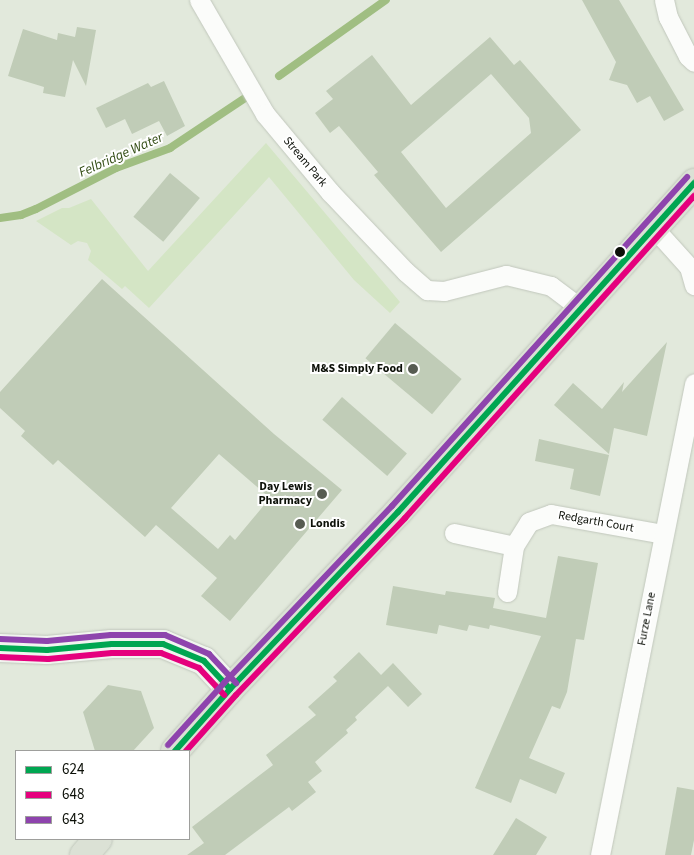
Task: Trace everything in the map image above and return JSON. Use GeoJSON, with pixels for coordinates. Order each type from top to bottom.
{"type":"FeatureCollection","features":[{"type":"Feature","properties":{"kind":"highway"},"geometry":{"type":"LineString","coordinates":[[176,750],[398,512],[694,183]]}},
{"type":"Feature","properties":{"kind":"highway"},"geometry":{"type":"LineString","coordinates":[[84,855],[97,840]]}},
{"type":"Feature","properties":{"kind":"street","name":"Stream Park"},"geometry":{"type":"LineString","coordinates":[[199,0],[264,114],[330,192],[406,272],[427,290],[444,291],[506,275],[551,286],[580,308]]}},
{"type":"Feature","properties":{"kind":"street"},"geometry":{"type":"LineString","coordinates":[[664,0],[668,18],[688,56],[694,62]]}},
{"type":"Feature","properties":{"kind":"street"},"geometry":{"type":"LineString","coordinates":[[653,227],[688,267],[694,285]]}},
{"type":"Feature","properties":{"kind":"street","name":"Furze Lane"},"geometry":{"type":"LineString","coordinates":[[600,855],[694,383]]}},
{"type":"Feature","properties":{"kind":"street","name":"Redgarth Court"},"geometry":{"type":"LineString","coordinates":[[506,592],[514,546],[529,522],[551,514],[663,534]]}},
{"type":"Feature","properties":{"kind":"street"},"geometry":{"type":"LineString","coordinates":[[454,532],[514,546]]}},
{"type":"Feature","properties":{"kind":"street"},"geometry":{"type":"LineString","coordinates":[[0,648],[47,650],[112,644],[163,644],[204,661],[230,690]]}},
{"type":"Feature","properties":{"kind":"green space"},"geometry":{"type":"Polygon","coordinates":[[[266,143],[400,302],[390,313],[354,280],[269,177],[149,308],[125,286],[122,289],[88,260],[91,251],[87,243],[78,241],[71,245],[36,221],[62,208],[69,208],[91,199],[148,271],[266,143]]]}},
{"type":"Feature","properties":{"kind":"building"},"geometry":{"type":"Polygon","coordinates":[[[582,0],[619,0],[684,110],[664,121],[650,96],[637,103],[627,85],[609,80],[616,62],[582,0]]]}},
{"type":"Feature","properties":{"kind":"building"},"geometry":{"type":"Polygon","coordinates":[[[77,27],[96,30],[86,86],[73,60],[65,97],[43,93],[44,87],[8,76],[23,29],[57,40],[58,33],[75,37],[77,27]]]}},
{"type":"Feature","properties":{"kind":"building"},"geometry":{"type":"Polygon","coordinates":[[[490,37],[514,65],[520,60],[581,130],[441,252],[374,175],[378,172],[339,126],[330,133],[315,113],[333,99],[326,91],[372,55],[411,105],[490,37]],[[491,74],[401,152],[446,208],[531,133],[529,118],[491,74]]]}},
{"type":"Feature","properties":{"kind":"building"},"geometry":{"type":"Polygon","coordinates":[[[164,81],[185,126],[167,136],[159,121],[132,134],[125,119],[106,128],[96,108],[148,83],[151,87],[164,81]]]}},
{"type":"Feature","properties":{"kind":"building"},"geometry":{"type":"Polygon","coordinates":[[[170,173],[200,198],[163,242],[133,217],[170,173]]]}},
{"type":"Feature","properties":{"kind":"building"},"geometry":{"type":"Polygon","coordinates":[[[102,279],[274,434],[342,490],[230,621],[201,596],[217,578],[156,525],[145,537],[58,460],[53,465],[21,436],[25,431],[0,408],[0,392],[102,279]],[[219,454],[171,508],[218,549],[230,535],[235,540],[270,498],[219,454]]]}},
{"type":"Feature","properties":{"kind":"building","name":"M&S Simply Food"},"geometry":{"type":"Polygon","coordinates":[[[395,323],[462,379],[432,414],[365,358],[395,323]]]}},
{"type":"Feature","properties":{"kind":"building"},"geometry":{"type":"Polygon","coordinates":[[[667,342],[647,436],[614,428],[609,454],[554,405],[573,383],[602,409],[624,382],[622,392],[667,342]]]}},
{"type":"Feature","properties":{"kind":"building"},"geometry":{"type":"Polygon","coordinates":[[[342,397],[407,453],[387,476],[322,420],[342,397]]]}},
{"type":"Feature","properties":{"kind":"building"},"geometry":{"type":"Polygon","coordinates":[[[539,439],[609,455],[600,496],[570,489],[574,469],[535,461],[539,439]]]}},
{"type":"Feature","properties":{"kind":"building"},"geometry":{"type":"Polygon","coordinates":[[[558,556],[598,563],[584,640],[576,639],[567,692],[560,709],[552,706],[529,758],[565,773],[556,794],[520,779],[511,803],[475,788],[541,636],[490,625],[489,629],[469,625],[467,631],[439,625],[437,634],[386,625],[393,586],[445,595],[446,591],[495,598],[493,608],[546,618],[558,556]]]}},
{"type":"Feature","properties":{"kind":"building"},"geometry":{"type":"Polygon","coordinates":[[[359,652],[381,675],[393,663],[422,694],[408,707],[388,686],[355,717],[357,720],[346,730],[348,733],[315,762],[322,771],[308,782],[316,792],[292,811],[289,807],[225,855],[187,855],[204,843],[192,827],[273,765],[266,755],[316,715],[308,707],[337,681],[333,677],[359,652]]]}},
{"type":"Feature","properties":{"kind":"building"},"geometry":{"type":"Polygon","coordinates":[[[108,685],[141,691],[154,728],[134,750],[95,750],[83,712],[108,685]]]}},
{"type":"Feature","properties":{"kind":"building"},"geometry":{"type":"Polygon","coordinates":[[[677,787],[694,790],[694,840],[691,855],[665,855],[677,787]]]}},
{"type":"Feature","properties":{"kind":"building"},"geometry":{"type":"Polygon","coordinates":[[[516,818],[547,837],[536,855],[493,855],[516,818]]]}},
{"type":"Feature","properties":{"kind":"waterway","name":"Felbridge Water"},"geometry":{"type":"LineString","coordinates":[[279,76],[386,0]]}},
{"type":"Feature","properties":{"kind":"waterway","name":"Felbridge Water"},"geometry":{"type":"LineString","coordinates":[[0,218],[21,215],[36,209],[116,168],[170,148],[245,98]]}},
{"type":"Feature","properties":{"kind":"transit line","name":"643"},"geometry":{"type":"LineString","coordinates":[[168,745],[224,683],[392,506],[687,177]]}},
{"type":"Feature","properties":{"kind":"transit line","name":"624"},"geometry":{"type":"LineString","coordinates":[[176,750],[230,689],[398,512],[694,183]]}},
{"type":"Feature","properties":{"kind":"transit line","name":"648"},"geometry":{"type":"LineString","coordinates":[[187,750],[236,695],[405,518],[694,196]]}},
{"type":"Feature","properties":{"kind":"transit line","name":"643"},"geometry":{"type":"LineString","coordinates":[[0,639],[47,641],[111,635],[165,635],[209,654],[236,683]]}},
{"type":"Feature","properties":{"kind":"transit line","name":"624"},"geometry":{"type":"LineString","coordinates":[[0,648],[47,650],[112,644],[163,644],[204,661],[230,689]]}},
{"type":"Feature","properties":{"kind":"transit line","name":"648"},"geometry":{"type":"LineString","coordinates":[[0,657],[48,659],[112,653],[161,653],[199,668],[224,695]]}},
{"type":"Feature","properties":{"kind":"place","name":"M&S Simply Food"},"geometry":{"type":"Point","coordinates":[413,369]}},
{"type":"Feature","properties":{"kind":"place","name":"Day Lewis Pharmacy"},"geometry":{"type":"Point","coordinates":[322,494]}},
{"type":"Feature","properties":{"kind":"place","name":"Londis"},"geometry":{"type":"Point","coordinates":[300,524]}}]}
